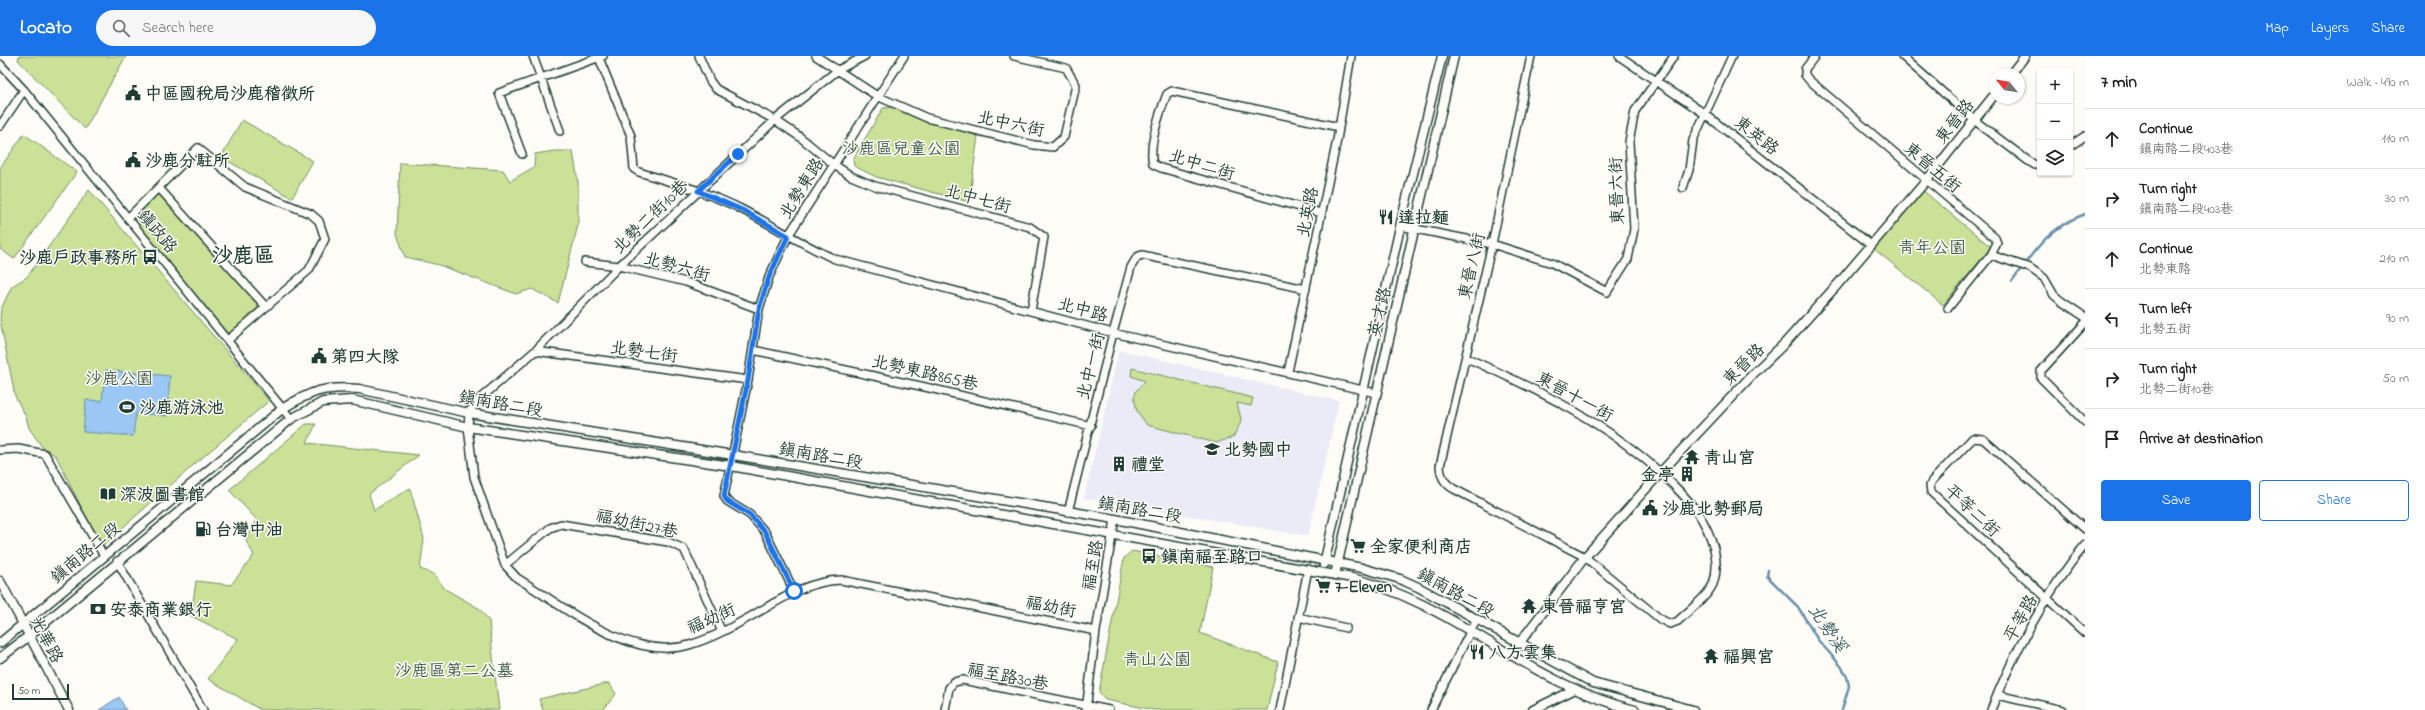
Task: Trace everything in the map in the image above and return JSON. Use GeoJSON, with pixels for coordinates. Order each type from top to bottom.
{"type":"FeatureCollection","features":[{"type":"Feature","properties":{"kind":"street"},"geometry":{"type":"LineString","coordinates":[[533,56],[560,131]]}},
{"type":"Feature","properties":{"kind":"street"},"geometry":{"type":"LineString","coordinates":[[699,56],[710,81],[716,89],[775,120],[800,137],[833,164]]}},
{"type":"Feature","properties":{"kind":"street"},"geometry":{"type":"LineString","coordinates":[[816,56],[877,96]]}},
{"type":"Feature","properties":{"kind":"street","name":"北勢二街10巷"},"geometry":{"type":"LineString","coordinates":[[469,413],[476,402],[535,351],[619,266],[775,120],[838,70],[865,56]]}},
{"type":"Feature","properties":{"kind":"street","name":"北勢東路"},"geometry":{"type":"LineString","coordinates":[[794,591],[765,532],[750,515],[727,501],[724,496],[748,380],[759,309],[769,277],[788,236],[904,56]]}},
{"type":"Feature","properties":{"kind":"street","name":"北中六街"},"geometry":{"type":"LineString","coordinates":[[877,96],[927,118],[1034,145],[1053,147],[1064,137],[1076,85],[1066,68],[1014,56]]}},
{"type":"Feature","properties":{"kind":"street","name":"北英路"},"geometry":{"type":"LineString","coordinates":[[1288,372],[1339,127],[1351,56]]}},
{"type":"Feature","properties":{"kind":"street","name":"英才路"},"geometry":{"type":"LineString","coordinates":[[1322,572],[1400,226],[1442,56]]}},
{"type":"Feature","properties":{"kind":"street","name":"英才路"},"geometry":{"type":"LineString","coordinates":[[1335,574],[1413,228],[1454,56]]}},
{"type":"Feature","properties":{"kind":"street","name":"東晉八街"},"geometry":{"type":"LineString","coordinates":[[1531,56],[1467,358],[1440,466],[1444,481],[1454,489],[1585,557]]}},
{"type":"Feature","properties":{"kind":"street","name":"東英路"},"geometry":{"type":"LineString","coordinates":[[1619,56],[1657,80],[1705,114],[1871,245]]}},
{"type":"Feature","properties":{"kind":"street"},"geometry":{"type":"LineString","coordinates":[[1657,80],[1674,56]]}},
{"type":"Feature","properties":{"kind":"street"},"geometry":{"type":"LineString","coordinates":[[1683,188],[1689,170],[1693,140],[1732,56]]}},
{"type":"Feature","properties":{"kind":"street","name":"東晉五街"},"geometry":{"type":"LineString","coordinates":[[1815,56],[1805,69],[1805,75],[1808,80],[1995,238],[1997,243],[1992,255]]}},
{"type":"Feature","properties":{"kind":"street"},"geometry":{"type":"LineString","coordinates":[[1902,56],[1974,120],[2027,160],[2037,165]]}},
{"type":"Feature","properties":{"kind":"street"},"geometry":{"type":"LineString","coordinates":[[522,154],[499,93],[542,80],[601,57]]}},
{"type":"Feature","properties":{"kind":"street","name":"北中路"},"geometry":{"type":"LineString","coordinates":[[601,57],[631,136],[634,169],[639,172],[698,191],[742,210],[788,236],[835,259],[1113,332],[1376,393]]}},
{"type":"Feature","properties":{"kind":"street"},"geometry":{"type":"LineString","coordinates":[[2015,68],[2023,57]]}},
{"type":"Feature","properties":{"kind":"street","name":"鎮政路"},"geometry":{"type":"LineString","coordinates":[[0,64],[24,90],[291,419]]}},
{"type":"Feature","properties":{"kind":"street","name":"東晉六街"},"geometry":{"type":"LineString","coordinates":[[1492,244],[1552,263],[1607,292],[1628,259],[1634,229],[1629,142],[1635,111],[1657,80]]}},
{"type":"Feature","properties":{"kind":"street"},"geometry":{"type":"LineString","coordinates":[[0,126],[24,90]]}},
{"type":"Feature","properties":{"kind":"street","name":"北中二街"},"geometry":{"type":"LineString","coordinates":[[1321,213],[1161,168],[1153,164],[1151,156],[1152,148],[1161,110],[1167,94],[1172,92],[1339,127]]}},
{"type":"Feature","properties":{"kind":"street","name":"東晉路"},"geometry":{"type":"LineString","coordinates":[[1511,654],[1585,557],[1661,472],[1754,372],[1785,343],[1926,181],[1989,101]]}},
{"type":"Feature","properties":{"kind":"street"},"geometry":{"type":"LineString","coordinates":[[2073,144],[2085,136]]}},
{"type":"Feature","properties":{"kind":"street"},"geometry":{"type":"LineString","coordinates":[[128,218],[198,148],[245,187],[311,214],[319,221],[325,239],[309,270],[228,340]]}},
{"type":"Feature","properties":{"kind":"street","name":"北中七街"},"geometry":{"type":"LineString","coordinates":[[833,164],[851,176],[875,186],[1030,227],[1039,232],[1044,237],[1031,311]]}},
{"type":"Feature","properties":{"kind":"street"},"geometry":{"type":"LineString","coordinates":[[159,188],[266,307]]}},
{"type":"Feature","properties":{"kind":"street"},"geometry":{"type":"LineString","coordinates":[[1400,226],[1492,244]]}},
{"type":"Feature","properties":{"kind":"street","name":"北中一街"},"geometry":{"type":"LineString","coordinates":[[1068,512],[1091,426],[1113,332],[1131,267],[1137,256],[1142,255],[1306,289]]}},
{"type":"Feature","properties":{"kind":"street"},"geometry":{"type":"LineString","coordinates":[[1948,308],[1992,255],[2030,268],[2044,278],[2054,295],[2085,317]]}},
{"type":"Feature","properties":{"kind":"street","name":"北勢六街"},"geometry":{"type":"LineString","coordinates":[[585,262],[619,266],[686,282],[759,309]]}},
{"type":"Feature","properties":{"kind":"street"},"geometry":{"type":"LineString","coordinates":[[2085,323],[2040,371],[2041,378],[2085,422]]}},
{"type":"Feature","properties":{"kind":"street","name":"北勢東路865巷"},"geometry":{"type":"LineString","coordinates":[[753,350],[925,387],[1091,426]]}},
{"type":"Feature","properties":{"kind":"street","name":"北勢七街"},"geometry":{"type":"LineString","coordinates":[[535,351],[748,380]]}},
{"type":"Feature","properties":{"kind":"street","name":"東晉十一街"},"geometry":{"type":"LineString","coordinates":[[1467,358],[1528,386],[1581,414],[1624,441],[1661,472],[1686,496],[1700,514],[1714,548],[1716,567],[1713,584],[1678,621],[1670,624],[1660,619],[1585,557]]}},
{"type":"Feature","properties":{"kind":"street","name":"鎮南路二段"},"geometry":{"type":"LineString","coordinates":[[0,643],[282,409],[307,394],[341,388],[359,389],[469,413],[733,455],[1115,519],[1338,562],[1400,579],[1518,644],[1593,683],[1693,710]]}},
{"type":"Feature","properties":{"kind":"street","name":"鎮南路二段"},"geometry":{"type":"LineString","coordinates":[[0,658],[29,636],[117,561],[291,419],[322,402],[352,400],[468,427],[731,466],[1113,533],[1335,574],[1387,588],[1415,600],[1470,632],[1575,689],[1635,710]]}},
{"type":"Feature","properties":{"kind":"street","name":"福幼街"},"geometry":{"type":"LineString","coordinates":[[469,413],[468,427],[474,477],[505,565],[517,578],[611,635],[631,644],[651,647],[688,645],[722,632],[794,591],[822,580],[841,580],[1096,630]]}},
{"type":"Feature","properties":{"kind":"street","name":"平等二街"},"geometry":{"type":"LineString","coordinates":[[2048,599],[1931,492],[1930,486],[1932,481],[1973,438],[1978,437],[1983,439],[2085,530]]}},
{"type":"Feature","properties":{"kind":"street"},"geometry":{"type":"LineString","coordinates":[[0,450],[18,449],[45,454],[104,556]]}},
{"type":"Feature","properties":{"kind":"street","name":"福至路"},"geometry":{"type":"LineString","coordinates":[[1086,708],[1096,630],[1115,519]]}},
{"type":"Feature","properties":{"kind":"street","name":"福幼街27巷"},"geometry":{"type":"LineString","coordinates":[[505,565],[550,528],[561,524],[668,542],[684,548],[722,632]]}},
{"type":"Feature","properties":{"kind":"street","name":"平等路"},"geometry":{"type":"LineString","coordinates":[[1991,710],[1997,695],[2048,599],[2071,562],[2085,545]]}},
{"type":"Feature","properties":{"kind":"street"},"geometry":{"type":"LineString","coordinates":[[117,561],[203,710]]}},
{"type":"Feature","properties":{"kind":"street"},"geometry":{"type":"LineString","coordinates":[[1280,710],[1308,569]]}},
{"type":"Feature","properties":{"kind":"street","name":"光華路"},"geometry":{"type":"LineString","coordinates":[[0,581],[68,710]]}},
{"type":"Feature","properties":{"kind":"street"},"geometry":{"type":"LineString","coordinates":[[2048,599],[2085,633]]}},
{"type":"Feature","properties":{"kind":"street"},"geometry":{"type":"LineString","coordinates":[[1298,616],[1346,628]]}},
{"type":"Feature","properties":{"kind":"street"},"geometry":{"type":"LineString","coordinates":[[1431,710],[1476,620]]}},
{"type":"Feature","properties":{"kind":"street","name":"福至路30巷"},"geometry":{"type":"LineString","coordinates":[[945,710],[949,688],[954,682],[963,680],[1086,708],[1109,710]]}},
{"type":"Feature","properties":{"kind":"street"},"geometry":{"type":"LineString","coordinates":[[1533,710],[1575,689]]}},
{"type":"Feature","properties":{"kind":"street"},"geometry":{"type":"LineString","coordinates":[[1997,695],[2062,710]]}},
{"type":"Feature","properties":{"kind":"shaded area","name":"北勢國中"},"geometry":{"type":"Polygon","coordinates":[[[1119,350],[1339,401],[1308,536],[1084,498],[1119,350]]]}},
{"type":"Feature","properties":{"kind":"green space"},"geometry":{"type":"Polygon","coordinates":[[[19,56],[126,56],[85,129],[18,60],[19,56]]]}},
{"type":"Feature","properties":{"kind":"green space","name":"沙鹿區兒童公園"},"geometry":{"type":"Polygon","coordinates":[[[894,107],[926,121],[978,136],[969,202],[876,177],[854,166],[853,159],[883,108],[894,107]]]}},
{"type":"Feature","properties":{"kind":"green space"},"geometry":{"type":"Polygon","coordinates":[[[242,120],[313,161],[292,198],[221,157],[242,120]]]}},
{"type":"Feature","properties":{"kind":"green space"},"geometry":{"type":"Polygon","coordinates":[[[24,134],[77,172],[14,259],[0,249],[0,168],[24,134]]]}},
{"type":"Feature","properties":{"kind":"green space"},"geometry":{"type":"Polygon","coordinates":[[[554,151],[573,151],[578,182],[578,225],[558,303],[532,289],[516,294],[439,265],[405,257],[397,234],[400,163],[503,170],[510,181],[534,167],[535,154],[554,151]]]}},
{"type":"Feature","properties":{"kind":"green space","name":"青年公園"},"geometry":{"type":"Polygon","coordinates":[[[1921,189],[1991,247],[1943,305],[1873,248],[1921,189]]]}},
{"type":"Feature","properties":{"kind":"green space","name":"沙鹿公園"},"geometry":{"type":"Polygon","coordinates":[[[89,190],[269,401],[101,547],[56,456],[42,447],[29,428],[26,417],[15,396],[0,320],[1,309],[12,286],[27,277],[89,190]]]}},
{"type":"Feature","properties":{"kind":"green space"},"geometry":{"type":"Polygon","coordinates":[[[158,192],[261,305],[228,335],[131,218],[158,192]]]}},
{"type":"Feature","properties":{"kind":"green space"},"geometry":{"type":"Polygon","coordinates":[[[1132,368],[1253,398],[1251,406],[1237,403],[1241,419],[1240,424],[1233,437],[1216,443],[1147,425],[1137,411],[1134,398],[1136,391],[1145,381],[1131,376],[1132,368]]]}},
{"type":"Feature","properties":{"kind":"green space","name":"沙鹿區第二公墓"},"geometry":{"type":"Polygon","coordinates":[[[306,424],[316,424],[307,443],[419,455],[369,494],[374,510],[410,488],[424,539],[420,569],[434,574],[445,589],[480,609],[489,621],[499,710],[261,710],[208,679],[238,639],[191,616],[196,581],[231,585],[254,555],[246,541],[257,520],[229,490],[306,424]]]}},
{"type":"Feature","properties":{"kind":"green space","name":"青山公園"},"geometry":{"type":"Polygon","coordinates":[[[1132,551],[1213,567],[1200,633],[1278,662],[1267,710],[1154,710],[1106,700],[1099,692],[1124,558],[1132,551]]]}},
{"type":"Feature","properties":{"kind":"green space"},"geometry":{"type":"Polygon","coordinates":[[[609,683],[616,694],[603,710],[543,710],[539,699],[609,683]]]}},
{"type":"Feature","properties":{"kind":"water","name":"沙鹿游泳池"},"geometry":{"type":"Polygon","coordinates":[[[105,370],[170,376],[167,416],[136,413],[133,436],[83,432],[86,400],[102,401],[105,370]]]}},
{"type":"Feature","properties":{"kind":"water"},"geometry":{"type":"Polygon","coordinates":[[[119,697],[126,710],[99,710],[119,697]]]}},
{"type":"Feature","properties":{"kind":"waterway","name":"北勢溪"},"geometry":{"type":"LineString","coordinates":[[2012,281],[2043,241],[2072,219],[2085,214]]}},
{"type":"Feature","properties":{"kind":"waterway","name":"北勢溪"},"geometry":{"type":"LineString","coordinates":[[1768,570],[1767,576],[1798,607],[1818,640],[1841,666],[1847,677],[1849,686],[1842,710]]}},
{"type":"Feature","properties":{"kind":"place","name":"中區國稅局沙鹿稽徵所"},"geometry":{"type":"Point","coordinates":[133,93]}},
{"type":"Feature","properties":{"kind":"place","name":"沙鹿分駐所"},"geometry":{"type":"Point","coordinates":[133,160]}},
{"type":"Feature","properties":{"kind":"place","name":"達拉麵"},"geometry":{"type":"Point","coordinates":[1386,217]}},
{"type":"Feature","properties":{"kind":"place","name":"沙鹿戶政事務所"},"geometry":{"type":"Point","coordinates":[150,257]}},
{"type":"Feature","properties":{"kind":"place","name":"第四大隊"},"geometry":{"type":"Point","coordinates":[319,356]}},
{"type":"Feature","properties":{"kind":"place","name":"沙鹿游泳池"},"geometry":{"type":"Point","coordinates":[127,407]}},
{"type":"Feature","properties":{"kind":"place","name":"北勢國中"},"geometry":{"type":"Point","coordinates":[1212,449]}},
{"type":"Feature","properties":{"kind":"place","name":"青山宮"},"geometry":{"type":"Point","coordinates":[1692,457]}},
{"type":"Feature","properties":{"kind":"place","name":"禮堂"},"geometry":{"type":"Point","coordinates":[1119,464]}},
{"type":"Feature","properties":{"kind":"place","name":"金亭"},"geometry":{"type":"Point","coordinates":[1687,474]}},
{"type":"Feature","properties":{"kind":"place","name":"深波圖書館"},"geometry":{"type":"Point","coordinates":[108,494]}},
{"type":"Feature","properties":{"kind":"place","name":"沙鹿北勢郵局"},"geometry":{"type":"Point","coordinates":[1650,508]}},
{"type":"Feature","properties":{"kind":"place","name":"台灣中油"},"geometry":{"type":"Point","coordinates":[203,529]}},
{"type":"Feature","properties":{"kind":"place","name":"全家便利商店"},"geometry":{"type":"Point","coordinates":[1358,546]}},
{"type":"Feature","properties":{"kind":"place","name":"鎮南福至路口"},"geometry":{"type":"Point","coordinates":[1149,556]}},
{"type":"Feature","properties":{"kind":"place","name":"7-Eleven"},"geometry":{"type":"Point","coordinates":[1323,586]}},
{"type":"Feature","properties":{"kind":"place","name":"東晉福亨宮"},"geometry":{"type":"Point","coordinates":[1529,606]}},
{"type":"Feature","properties":{"kind":"place","name":"安泰商業銀行"},"geometry":{"type":"Point","coordinates":[98,609]}},
{"type":"Feature","properties":{"kind":"place","name":"八方雲集"},"geometry":{"type":"Point","coordinates":[1477,652]}},
{"type":"Feature","properties":{"kind":"place","name":"福興宮"},"geometry":{"type":"Point","coordinates":[1711,656]}},
{"type":"Feature","properties":{"kind":"district","name":"沙鹿區"},"geometry":{"type":"Point","coordinates":[243,255]}},
{"type":"Feature","properties":{"kind":"route"},"geometry":{"type":"LineString","coordinates":[[738,154],[698,191],[742,210],[788,236],[769,277],[759,309],[748,380],[724,496],[727,501],[750,515],[765,532],[794,591]]}}]}
